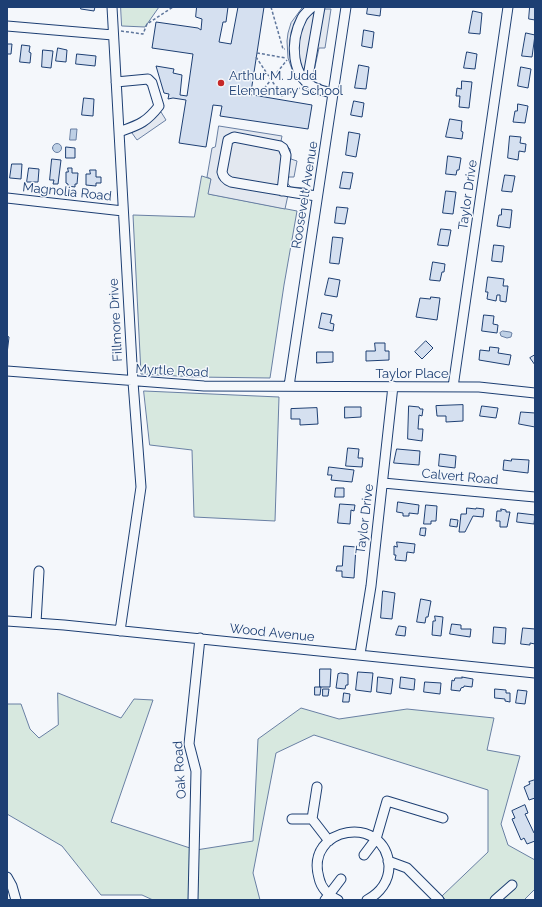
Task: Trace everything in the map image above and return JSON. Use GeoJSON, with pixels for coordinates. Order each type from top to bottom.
{"type":"FeatureCollection","features":[{"type":"Feature","properties":{"kind":"street","name":"Fillmore Drive"},"geometry":{"type":"LineString","coordinates":[[112,7],[116,33],[116,82],[123,211],[141,487],[120,631]]}},
{"type":"Feature","properties":{"kind":"street"},"geometry":{"type":"LineString","coordinates":[[312,7],[302,17],[296,34],[293,50],[296,63],[305,84],[333,93]]}},
{"type":"Feature","properties":{"kind":"street"},"geometry":{"type":"LineString","coordinates":[[305,84],[320,7]]}},
{"type":"Feature","properties":{"kind":"street","name":"Roosevelt Avenue"},"geometry":{"type":"LineString","coordinates":[[289,386],[346,7]]}},
{"type":"Feature","properties":{"kind":"street","name":"Taylor Drive"},"geometry":{"type":"LineString","coordinates":[[453,387],[508,7]]}},
{"type":"Feature","properties":{"kind":"street"},"geometry":{"type":"LineString","coordinates":[[7,26],[116,33]]}},
{"type":"Feature","properties":{"kind":"street"},"geometry":{"type":"LineString","coordinates":[[116,82],[148,79],[152,83],[159,106],[151,117],[136,126],[119,132]]}},
{"type":"Feature","properties":{"kind":"street"},"geometry":{"type":"LineString","coordinates":[[282,191],[286,155],[283,148],[280,146],[234,137],[228,140],[226,143],[222,172],[226,180],[282,191],[317,196]]}},
{"type":"Feature","properties":{"kind":"street","name":"Magnolia Road"},"geometry":{"type":"LineString","coordinates":[[7,198],[123,211]]}},
{"type":"Feature","properties":{"kind":"street","name":"Myrtle Road"},"geometry":{"type":"LineString","coordinates":[[7,371],[133,382],[204,386],[289,386]]}},
{"type":"Feature","properties":{"kind":"street","name":"Taylor Place"},"geometry":{"type":"LineString","coordinates":[[289,386],[479,387],[535,393]]}},
{"type":"Feature","properties":{"kind":"street","name":"Taylor Drive"},"geometry":{"type":"LineString","coordinates":[[360,654],[371,586],[393,386]]}},
{"type":"Feature","properties":{"kind":"street","name":"Calvert Road"},"geometry":{"type":"LineString","coordinates":[[383,483],[535,496]]}},
{"type":"Feature","properties":{"kind":"street"},"geometry":{"type":"LineString","coordinates":[[36,623],[39,571]]}},
{"type":"Feature","properties":{"kind":"street","name":"Wood Avenue"},"geometry":{"type":"LineString","coordinates":[[7,621],[200,638],[535,673]]}},
{"type":"Feature","properties":{"kind":"street","name":"Oak Road"},"geometry":{"type":"LineString","coordinates":[[193,900],[196,771],[189,744],[200,638]]}},
{"type":"Feature","properties":{"kind":"street"},"geometry":{"type":"LineString","coordinates":[[317,787],[312,819],[329,841]]}},
{"type":"Feature","properties":{"kind":"street"},"geometry":{"type":"LineString","coordinates":[[364,855],[376,839],[387,801],[443,818]]}},
{"type":"Feature","properties":{"kind":"street"},"geometry":{"type":"LineString","coordinates":[[292,819],[312,819]]}},
{"type":"Feature","properties":{"kind":"street"},"geometry":{"type":"LineString","coordinates":[[327,897],[320,881],[317,865],[322,850],[329,841],[339,834],[355,831],[376,839],[382,846],[388,862],[387,877],[384,885],[380,891],[369,900]]}},
{"type":"Feature","properties":{"kind":"street"},"geometry":{"type":"LineString","coordinates":[[388,862],[407,868],[439,900]]}},
{"type":"Feature","properties":{"kind":"street"},"geometry":{"type":"LineString","coordinates":[[7,877],[12,886],[16,900]]}},
{"type":"Feature","properties":{"kind":"street"},"geometry":{"type":"LineString","coordinates":[[327,897],[341,880]]}},
{"type":"Feature","properties":{"kind":"street"},"geometry":{"type":"LineString","coordinates":[[495,900],[512,885]]}},
{"type":"Feature","properties":{"kind":"street"},"geometry":{"type":"LineString","coordinates":[[327,897],[338,900]]}},
{"type":"Feature","properties":{"kind":"path"},"geometry":{"type":"LineString","coordinates":[[116,33],[143,34],[147,24],[173,7]]}},
{"type":"Feature","properties":{"kind":"path"},"geometry":{"type":"LineString","coordinates":[[271,7],[283,49],[285,49]]}},
{"type":"Feature","properties":{"kind":"path"},"geometry":{"type":"LineString","coordinates":[[257,53],[287,59],[258,96]]}},
{"type":"Feature","properties":{"kind":"path"},"geometry":{"type":"LineString","coordinates":[[256,57],[282,96],[305,84]]}},
{"type":"Feature","properties":{"kind":"shaded area"},"geometry":{"type":"Polygon","coordinates":[[[121,7],[159,7],[145,27],[122,26],[121,7]]]}},
{"type":"Feature","properties":{"kind":"shaded area"},"geometry":{"type":"Polygon","coordinates":[[[303,7],[324,7],[324,9],[331,9],[325,48],[319,48],[313,76],[314,81],[321,84],[319,96],[308,90],[297,78],[288,58],[288,33],[291,23],[303,7]]]}},
{"type":"Feature","properties":{"kind":"shaded area"},"geometry":{"type":"Polygon","coordinates":[[[161,112],[166,120],[137,140],[132,133],[161,112]]]}},
{"type":"Feature","properties":{"kind":"shaded area"},"geometry":{"type":"Polygon","coordinates":[[[219,126],[282,136],[281,141],[290,149],[291,159],[297,161],[294,177],[287,177],[288,184],[291,187],[305,188],[303,197],[288,195],[285,209],[208,194],[211,179],[207,177],[212,148],[215,147],[219,126]]]}},
{"type":"Feature","properties":{"kind":"shaded area"},"geometry":{"type":"Polygon","coordinates":[[[202,176],[211,179],[209,194],[297,211],[270,378],[196,377],[141,374],[133,215],[194,217],[202,176]]]}},
{"type":"Feature","properties":{"kind":"shaded area"},"geometry":{"type":"Polygon","coordinates":[[[144,391],[279,397],[275,521],[194,517],[192,450],[150,445],[144,391]]]}},
{"type":"Feature","properties":{"kind":"shaded area"},"geometry":{"type":"Polygon","coordinates":[[[58,693],[121,718],[134,699],[153,700],[111,822],[196,850],[253,841],[258,739],[301,708],[339,719],[407,709],[494,718],[487,750],[520,756],[501,824],[508,845],[535,860],[535,889],[524,900],[446,900],[442,896],[488,852],[488,790],[314,735],[276,753],[253,873],[260,900],[153,900],[142,895],[101,895],[62,846],[7,814],[7,704],[21,704],[30,729],[39,738],[58,725],[58,693]]]}},
{"type":"Feature","properties":{"kind":"water"},"geometry":{"type":"Polygon","coordinates":[[[71,129],[77,129],[76,140],[70,140],[71,129]]]}},
{"type":"Feature","properties":{"kind":"water"},"geometry":{"type":"Polygon","coordinates":[[[55,144],[59,144],[61,148],[59,152],[55,152],[53,150],[53,146],[55,144]]]}},
{"type":"Feature","properties":{"kind":"water"},"geometry":{"type":"Polygon","coordinates":[[[503,331],[512,333],[511,337],[507,338],[501,336],[500,333],[503,331]]]}},
{"type":"Feature","properties":{"kind":"building"},"geometry":{"type":"Polygon","coordinates":[[[81,7],[95,7],[94,11],[81,9],[81,7]]]}},
{"type":"Feature","properties":{"kind":"building","name":"Arthur M. Judd Elementary School"},"geometry":{"type":"Polygon","coordinates":[[[197,7],[228,7],[226,22],[223,22],[219,42],[231,44],[238,7],[264,7],[251,92],[247,91],[247,94],[312,105],[308,129],[220,116],[222,106],[213,105],[206,147],[179,143],[186,100],[173,98],[168,99],[169,94],[164,93],[156,66],[174,69],[173,73],[182,75],[180,95],[187,96],[193,54],[152,48],[156,22],[198,28],[201,30],[202,19],[196,17],[197,7]]]}},
{"type":"Feature","properties":{"kind":"building"},"geometry":{"type":"Polygon","coordinates":[[[368,7],[381,7],[380,16],[367,14],[368,7]]]}},
{"type":"Feature","properties":{"kind":"building"},"geometry":{"type":"Polygon","coordinates":[[[530,7],[535,7],[535,20],[529,19],[530,7]]]}},
{"type":"Feature","properties":{"kind":"building"},"geometry":{"type":"Polygon","coordinates":[[[473,11],[482,13],[480,34],[469,33],[473,11]]]}},
{"type":"Feature","properties":{"kind":"building"},"geometry":{"type":"Polygon","coordinates":[[[364,30],[374,32],[372,48],[362,46],[364,30]]]}},
{"type":"Feature","properties":{"kind":"building"},"geometry":{"type":"Polygon","coordinates":[[[526,33],[535,35],[532,57],[522,56],[526,33]]]}},
{"type":"Feature","properties":{"kind":"building"},"geometry":{"type":"Polygon","coordinates":[[[7,44],[12,44],[11,54],[7,54],[7,44]]]}},
{"type":"Feature","properties":{"kind":"building"},"geometry":{"type":"Polygon","coordinates":[[[22,45],[30,46],[30,63],[20,62],[22,45]]]}},
{"type":"Feature","properties":{"kind":"building"},"geometry":{"type":"Polygon","coordinates":[[[58,48],[67,50],[66,62],[56,61],[58,48]]]}},
{"type":"Feature","properties":{"kind":"building"},"geometry":{"type":"Polygon","coordinates":[[[43,50],[53,51],[51,68],[42,67],[43,50]]]}},
{"type":"Feature","properties":{"kind":"building"},"geometry":{"type":"Polygon","coordinates":[[[467,52],[477,54],[475,69],[464,68],[467,52]]]}},
{"type":"Feature","properties":{"kind":"building"},"geometry":{"type":"Polygon","coordinates":[[[77,54],[96,56],[95,66],[76,64],[77,54]]]}},
{"type":"Feature","properties":{"kind":"building"},"geometry":{"type":"Polygon","coordinates":[[[359,65],[369,67],[366,89],[355,88],[359,65]]]}},
{"type":"Feature","properties":{"kind":"building"},"geometry":{"type":"Polygon","coordinates":[[[521,67],[531,69],[528,88],[518,86],[521,67]]]}},
{"type":"Feature","properties":{"kind":"building"},"geometry":{"type":"Polygon","coordinates":[[[462,81],[472,82],[469,108],[459,107],[460,96],[456,96],[457,88],[461,89],[462,81]]]}},
{"type":"Feature","properties":{"kind":"building"},"geometry":{"type":"Polygon","coordinates":[[[84,98],[94,99],[93,116],[82,115],[84,98]]]}},
{"type":"Feature","properties":{"kind":"building"},"geometry":{"type":"Polygon","coordinates":[[[354,101],[364,103],[362,117],[351,115],[354,101]]]}},
{"type":"Feature","properties":{"kind":"building"},"geometry":{"type":"Polygon","coordinates":[[[518,104],[528,106],[525,123],[513,122],[518,104]]]}},
{"type":"Feature","properties":{"kind":"building"},"geometry":{"type":"Polygon","coordinates":[[[450,119],[462,121],[462,139],[446,137],[450,119]]]}},
{"type":"Feature","properties":{"kind":"building"},"geometry":{"type":"Polygon","coordinates":[[[349,132],[360,134],[356,157],[346,155],[349,132]]]}},
{"type":"Feature","properties":{"kind":"building"},"geometry":{"type":"Polygon","coordinates":[[[510,136],[521,137],[520,143],[526,144],[525,152],[519,151],[518,160],[508,158],[510,136]]]}},
{"type":"Feature","properties":{"kind":"building"},"geometry":{"type":"Polygon","coordinates":[[[66,147],[75,148],[75,158],[66,158],[66,147]]]}},
{"type":"Feature","properties":{"kind":"building"},"geometry":{"type":"Polygon","coordinates":[[[448,156],[461,158],[459,170],[457,170],[456,175],[446,174],[448,156]]]}},
{"type":"Feature","properties":{"kind":"building"},"geometry":{"type":"Polygon","coordinates":[[[52,159],[61,160],[58,184],[53,184],[54,180],[50,180],[52,159]]]}},
{"type":"Feature","properties":{"kind":"building"},"geometry":{"type":"Polygon","coordinates":[[[12,164],[22,164],[21,179],[10,178],[12,164]]]}},
{"type":"Feature","properties":{"kind":"building"},"geometry":{"type":"Polygon","coordinates":[[[29,168],[39,169],[38,182],[27,182],[29,168]]]}},
{"type":"Feature","properties":{"kind":"building"},"geometry":{"type":"Polygon","coordinates":[[[68,168],[72,168],[72,173],[78,173],[77,184],[75,184],[75,187],[68,186],[66,183],[66,172],[68,172],[68,168]]]}},
{"type":"Feature","properties":{"kind":"building"},"geometry":{"type":"Polygon","coordinates":[[[90,170],[96,170],[96,177],[101,177],[101,183],[96,183],[96,186],[86,185],[86,174],[90,174],[90,170]]]}},
{"type":"Feature","properties":{"kind":"building"},"geometry":{"type":"Polygon","coordinates":[[[343,172],[353,173],[350,189],[340,188],[343,172]]]}},
{"type":"Feature","properties":{"kind":"building"},"geometry":{"type":"Polygon","coordinates":[[[505,175],[515,176],[512,192],[502,191],[505,175]]]}},
{"type":"Feature","properties":{"kind":"building"},"geometry":{"type":"Polygon","coordinates":[[[446,191],[456,192],[453,214],[443,213],[446,191]]]}},
{"type":"Feature","properties":{"kind":"building"},"geometry":{"type":"Polygon","coordinates":[[[337,207],[348,208],[345,224],[335,223],[337,207]]]}},
{"type":"Feature","properties":{"kind":"building"},"geometry":{"type":"Polygon","coordinates":[[[502,209],[512,210],[510,228],[497,226],[502,209]]]}},
{"type":"Feature","properties":{"kind":"building"},"geometry":{"type":"Polygon","coordinates":[[[441,229],[451,230],[448,246],[438,245],[441,229]]]}},
{"type":"Feature","properties":{"kind":"building"},"geometry":{"type":"Polygon","coordinates":[[[333,237],[343,238],[339,264],[330,263],[333,237]]]}},
{"type":"Feature","properties":{"kind":"building"},"geometry":{"type":"Polygon","coordinates":[[[494,245],[504,246],[502,262],[492,261],[494,245]]]}},
{"type":"Feature","properties":{"kind":"building"},"geometry":{"type":"Polygon","coordinates":[[[433,262],[445,264],[444,272],[442,272],[440,281],[430,280],[433,262]]]}},
{"type":"Feature","properties":{"kind":"building"},"geometry":{"type":"Polygon","coordinates":[[[488,277],[504,279],[503,286],[508,286],[506,302],[500,301],[500,295],[497,295],[496,301],[487,299],[488,292],[486,292],[488,277]]]}},
{"type":"Feature","properties":{"kind":"building"},"geometry":{"type":"Polygon","coordinates":[[[329,278],[340,280],[337,297],[325,295],[329,278]]]}},
{"type":"Feature","properties":{"kind":"building"},"geometry":{"type":"Polygon","coordinates":[[[431,297],[440,298],[437,320],[416,317],[420,298],[430,299],[431,297]]]}},
{"type":"Feature","properties":{"kind":"building"},"geometry":{"type":"Polygon","coordinates":[[[322,313],[332,315],[330,323],[334,324],[333,331],[319,328],[322,313]]]}},
{"type":"Feature","properties":{"kind":"building"},"geometry":{"type":"Polygon","coordinates":[[[484,315],[494,316],[493,324],[498,325],[497,333],[482,331],[484,315]]]}},
{"type":"Feature","properties":{"kind":"building"},"geometry":{"type":"Polygon","coordinates":[[[7,336],[9,337],[7,354],[7,336]]]}},
{"type":"Feature","properties":{"kind":"building"},"geometry":{"type":"Polygon","coordinates":[[[426,341],[433,348],[422,359],[415,352],[426,341]]]}},
{"type":"Feature","properties":{"kind":"building"},"geometry":{"type":"Polygon","coordinates":[[[375,343],[385,343],[385,351],[389,351],[389,360],[366,361],[366,351],[375,351],[375,343]]]}},
{"type":"Feature","properties":{"kind":"building"},"geometry":{"type":"Polygon","coordinates":[[[490,347],[499,348],[498,353],[511,355],[509,365],[479,360],[480,350],[489,351],[490,347]]]}},
{"type":"Feature","properties":{"kind":"building"},"geometry":{"type":"Polygon","coordinates":[[[317,352],[333,352],[333,362],[317,363],[317,352]]]}},
{"type":"Feature","properties":{"kind":"building"},"geometry":{"type":"Polygon","coordinates":[[[535,355],[535,365],[530,358],[535,355]]]}},
{"type":"Feature","properties":{"kind":"building"},"geometry":{"type":"Polygon","coordinates":[[[463,405],[463,421],[446,422],[446,416],[437,416],[436,406],[463,405]]]}},
{"type":"Feature","properties":{"kind":"building"},"geometry":{"type":"Polygon","coordinates":[[[409,406],[423,409],[422,416],[419,415],[418,429],[423,429],[422,441],[408,439],[409,406]]]}},
{"type":"Feature","properties":{"kind":"building"},"geometry":{"type":"Polygon","coordinates":[[[482,406],[498,408],[496,418],[480,416],[482,406]]]}},
{"type":"Feature","properties":{"kind":"building"},"geometry":{"type":"Polygon","coordinates":[[[345,407],[361,407],[361,417],[345,418],[345,407]]]}},
{"type":"Feature","properties":{"kind":"building"},"geometry":{"type":"Polygon","coordinates":[[[317,408],[318,424],[300,425],[300,419],[291,419],[291,409],[317,408]]]}},
{"type":"Feature","properties":{"kind":"building"},"geometry":{"type":"Polygon","coordinates":[[[521,412],[535,413],[535,427],[519,424],[521,412]]]}},
{"type":"Feature","properties":{"kind":"building"},"geometry":{"type":"Polygon","coordinates":[[[348,448],[359,449],[358,458],[363,458],[362,467],[346,466],[348,448]]]}},
{"type":"Feature","properties":{"kind":"building"},"geometry":{"type":"Polygon","coordinates":[[[397,449],[420,451],[419,465],[394,463],[397,449]]]}},
{"type":"Feature","properties":{"kind":"building"},"geometry":{"type":"Polygon","coordinates":[[[440,454],[456,456],[455,468],[439,466],[440,454]]]}},
{"type":"Feature","properties":{"kind":"building"},"geometry":{"type":"Polygon","coordinates":[[[512,459],[529,460],[528,473],[503,470],[504,460],[511,461],[512,459]]]}},
{"type":"Feature","properties":{"kind":"building"},"geometry":{"type":"Polygon","coordinates":[[[329,467],[354,470],[352,482],[331,480],[332,475],[328,475],[329,467]]]}},
{"type":"Feature","properties":{"kind":"building"},"geometry":{"type":"Polygon","coordinates":[[[336,488],[344,488],[344,497],[335,497],[336,488]]]}},
{"type":"Feature","properties":{"kind":"building"},"geometry":{"type":"Polygon","coordinates":[[[398,502],[419,505],[418,514],[409,513],[409,516],[403,516],[403,513],[397,512],[398,502]]]}},
{"type":"Feature","properties":{"kind":"building"},"geometry":{"type":"Polygon","coordinates":[[[340,504],[355,505],[354,511],[351,510],[350,524],[338,523],[340,504]]]}},
{"type":"Feature","properties":{"kind":"building"},"geometry":{"type":"Polygon","coordinates":[[[426,505],[437,506],[436,521],[431,521],[431,524],[424,524],[426,505]]]}},
{"type":"Feature","properties":{"kind":"building"},"geometry":{"type":"Polygon","coordinates":[[[467,508],[484,509],[483,517],[473,516],[465,532],[459,532],[461,514],[466,514],[467,508]]]}},
{"type":"Feature","properties":{"kind":"building"},"geometry":{"type":"Polygon","coordinates":[[[501,509],[506,510],[506,512],[510,512],[507,527],[500,527],[500,521],[496,521],[497,511],[501,511],[501,509]]]}},
{"type":"Feature","properties":{"kind":"building"},"geometry":{"type":"Polygon","coordinates":[[[518,513],[535,515],[534,524],[517,522],[518,513]]]}},
{"type":"Feature","properties":{"kind":"building"},"geometry":{"type":"Polygon","coordinates":[[[451,519],[458,520],[457,527],[450,526],[451,519]]]}},
{"type":"Feature","properties":{"kind":"building"},"geometry":{"type":"Polygon","coordinates":[[[421,528],[426,528],[425,536],[420,535],[421,528]]]}},
{"type":"Feature","properties":{"kind":"building"},"geometry":{"type":"Polygon","coordinates":[[[397,542],[415,544],[414,553],[407,552],[406,561],[395,560],[396,555],[394,555],[394,546],[397,547],[397,542]]]}},
{"type":"Feature","properties":{"kind":"building"},"geometry":{"type":"Polygon","coordinates":[[[344,546],[356,547],[354,578],[342,577],[342,571],[336,571],[337,566],[342,566],[344,546]]]}},
{"type":"Feature","properties":{"kind":"building"},"geometry":{"type":"Polygon","coordinates":[[[383,591],[395,593],[392,619],[381,618],[383,591]]]}},
{"type":"Feature","properties":{"kind":"building"},"geometry":{"type":"Polygon","coordinates":[[[421,599],[431,601],[428,617],[426,617],[425,623],[417,622],[421,599]]]}},
{"type":"Feature","properties":{"kind":"building"},"geometry":{"type":"Polygon","coordinates":[[[435,616],[443,617],[441,636],[432,635],[435,616]]]}},
{"type":"Feature","properties":{"kind":"building"},"geometry":{"type":"Polygon","coordinates":[[[452,624],[461,625],[461,629],[471,629],[470,637],[450,634],[452,624]]]}},
{"type":"Feature","properties":{"kind":"building"},"geometry":{"type":"Polygon","coordinates":[[[399,626],[406,627],[405,636],[396,635],[399,626]]]}},
{"type":"Feature","properties":{"kind":"building"},"geometry":{"type":"Polygon","coordinates":[[[494,627],[506,628],[505,644],[493,643],[494,627]]]}},
{"type":"Feature","properties":{"kind":"building"},"geometry":{"type":"Polygon","coordinates":[[[523,628],[535,629],[535,644],[521,644],[523,628]]]}},
{"type":"Feature","properties":{"kind":"building"},"geometry":{"type":"Polygon","coordinates":[[[320,669],[331,669],[330,687],[320,687],[320,669]]]}},
{"type":"Feature","properties":{"kind":"building"},"geometry":{"type":"Polygon","coordinates":[[[358,672],[373,673],[371,692],[356,690],[358,672]]]}},
{"type":"Feature","properties":{"kind":"building"},"geometry":{"type":"Polygon","coordinates":[[[338,674],[348,674],[348,685],[346,685],[345,689],[336,688],[338,674]]]}},
{"type":"Feature","properties":{"kind":"building"},"geometry":{"type":"Polygon","coordinates":[[[378,677],[393,679],[391,694],[377,692],[378,677]]]}},
{"type":"Feature","properties":{"kind":"building"},"geometry":{"type":"Polygon","coordinates":[[[401,677],[415,679],[414,690],[400,688],[401,677]]]}},
{"type":"Feature","properties":{"kind":"building"},"geometry":{"type":"Polygon","coordinates":[[[462,677],[473,679],[472,687],[464,686],[460,691],[451,690],[452,680],[454,681],[455,678],[462,677]]]}},
{"type":"Feature","properties":{"kind":"building"},"geometry":{"type":"Polygon","coordinates":[[[425,682],[441,683],[440,694],[424,692],[425,682]]]}},
{"type":"Feature","properties":{"kind":"building"},"geometry":{"type":"Polygon","coordinates":[[[315,687],[321,687],[320,695],[315,695],[315,687]]]}},
{"type":"Feature","properties":{"kind":"building"},"geometry":{"type":"Polygon","coordinates":[[[323,689],[329,689],[328,696],[323,696],[323,689]]]}},
{"type":"Feature","properties":{"kind":"building"},"geometry":{"type":"Polygon","coordinates":[[[495,689],[506,690],[506,693],[510,693],[510,702],[505,701],[505,699],[495,698],[495,689]]]}},
{"type":"Feature","properties":{"kind":"building"},"geometry":{"type":"Polygon","coordinates":[[[518,690],[527,691],[525,704],[516,703],[518,690]]]}},
{"type":"Feature","properties":{"kind":"building"},"geometry":{"type":"Polygon","coordinates":[[[344,693],[350,694],[349,702],[343,702],[344,693]]]}},
{"type":"Feature","properties":{"kind":"building"},"geometry":{"type":"Polygon","coordinates":[[[535,780],[535,798],[529,800],[524,787],[530,784],[529,782],[535,780]]]}},
{"type":"Feature","properties":{"kind":"building"},"geometry":{"type":"Polygon","coordinates":[[[525,805],[528,813],[525,814],[534,833],[535,832],[535,841],[527,844],[524,838],[521,840],[512,819],[515,818],[512,811],[525,805]]]}},
{"type":"Feature","properties":{"kind":"place","name":"Arthur M. Judd Elementary School"},"geometry":{"type":"Point","coordinates":[221,83]}}]}
